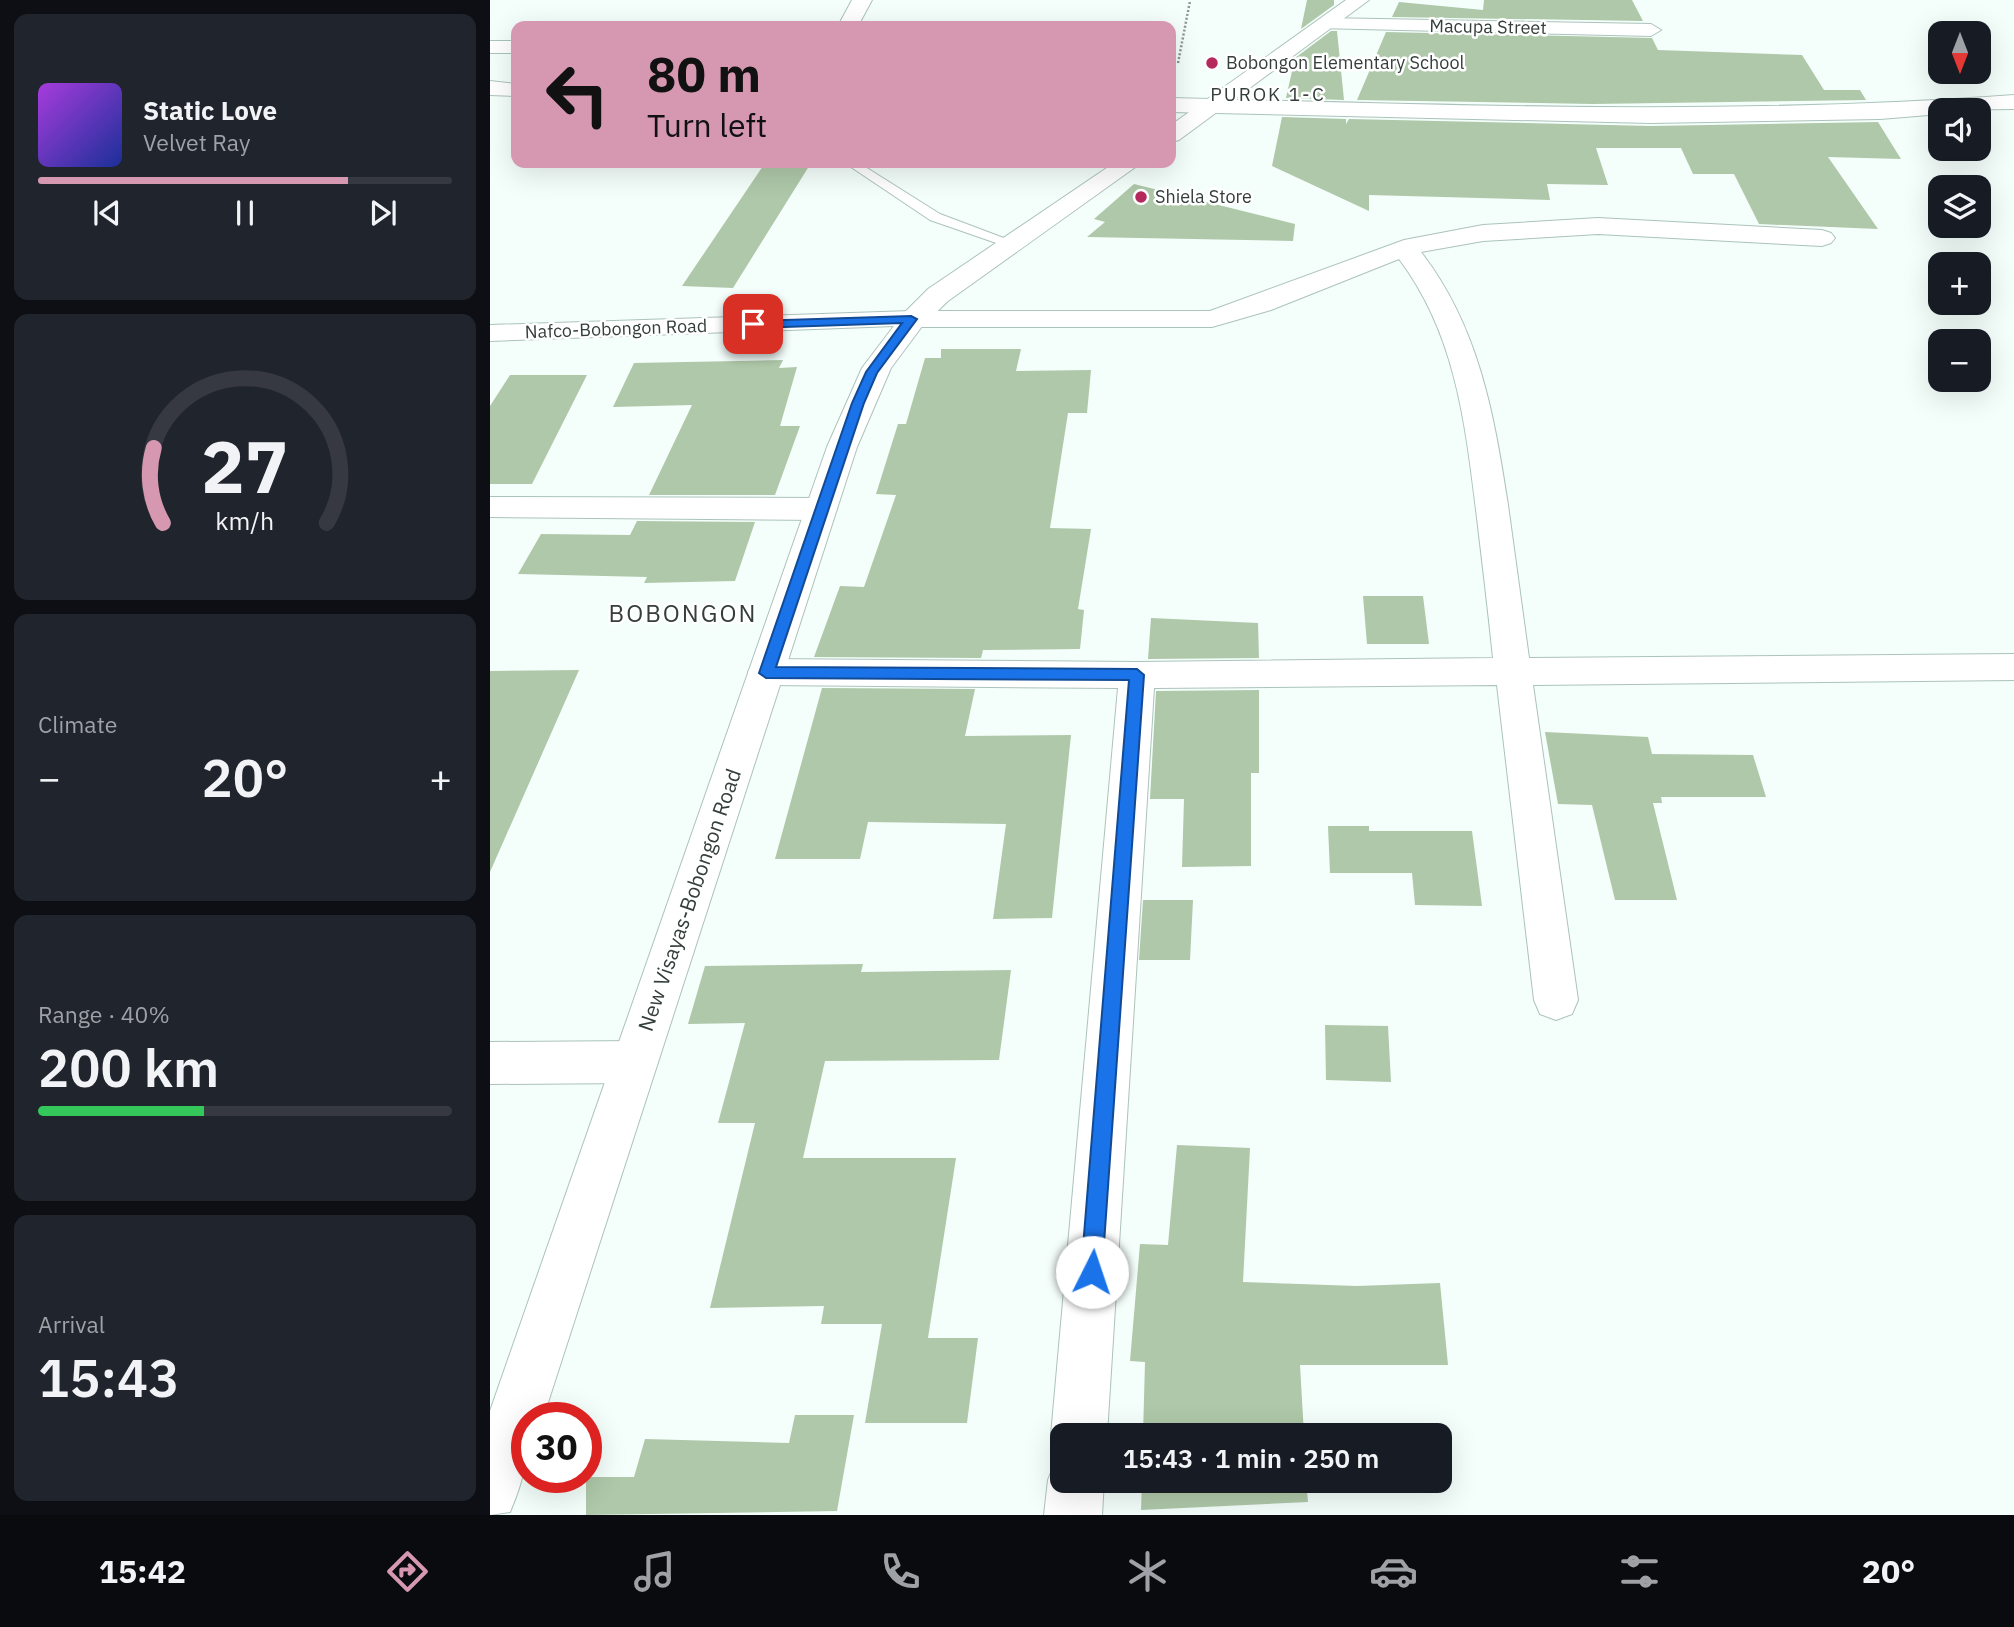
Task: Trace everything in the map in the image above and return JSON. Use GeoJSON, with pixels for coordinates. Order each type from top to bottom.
{"type":"FeatureCollection","features":[{"type":"Feature","properties":{"kind":"street"},"geometry":{"type":"LineString","coordinates":[[851,21],[862,0]]}},
{"type":"Feature","properties":{"kind":"street"},"geometry":{"type":"LineString","coordinates":[[1176,132],[1359,0]]}},
{"type":"Feature","properties":{"kind":"street","name":"Macupa Street"},"geometry":{"type":"LineString","coordinates":[[1325,24],[1651,30]]}},
{"type":"Feature","properties":{"kind":"street"},"geometry":{"type":"LineString","coordinates":[[490,47],[511,47]]}},
{"type":"Feature","properties":{"kind":"street"},"geometry":{"type":"LineString","coordinates":[[490,88],[511,90]]}},
{"type":"Feature","properties":{"kind":"street"},"geometry":{"type":"LineString","coordinates":[[1176,105],[1651,116],[1880,112],[1956,104],[2014,102]]}},
{"type":"Feature","properties":{"kind":"street","name":"New Visayas-Bobongon Road"},"geometry":{"type":"LineString","coordinates":[[490,1492],[821,509],[872,372],[911,319],[938,295],[1122,168]]}},
{"type":"Feature","properties":{"kind":"street","name":"Nafco-Bobongon Road"},"geometry":{"type":"LineString","coordinates":[[490,333],[911,319],[1212,319],[1261,304],[1404,248],[1483,233],[1598,226],[1822,238]]}},
{"type":"Feature","properties":{"kind":"street"},"geometry":{"type":"LineString","coordinates":[[1404,248],[1432,281],[1464,352],[1482,433],[1556,1000]]}},
{"type":"Feature","properties":{"kind":"street"},"geometry":{"type":"LineString","coordinates":[[490,507],[821,509]]}},
{"type":"Feature","properties":{"kind":"street"},"geometry":{"type":"LineString","coordinates":[[766,673],[1137,675],[2014,667]]}},
{"type":"Feature","properties":{"kind":"street"},"geometry":{"type":"LineString","coordinates":[[1080,1423],[1137,675]]}},
{"type":"Feature","properties":{"kind":"street"},"geometry":{"type":"LineString","coordinates":[[490,1063],[635,1062]]}},
{"type":"Feature","properties":{"kind":"street"},"geometry":{"type":"LineString","coordinates":[[1073,1515],[1075,1493]]}},
{"type":"Feature","properties":{"kind":"lane"},"geometry":{"type":"LineString","coordinates":[[859,168],[935,217],[1010,243]]}},
{"type":"Feature","properties":{"kind":"path"},"geometry":{"type":"LineString","coordinates":[[1178,63],[1190,1]]}},
{"type":"Feature","properties":{"kind":"building"},"geometry":{"type":"Polygon","coordinates":[[[1307,0],[1334,0],[1334,5],[1301,29],[1307,0]]]}},
{"type":"Feature","properties":{"kind":"building"},"geometry":{"type":"Polygon","coordinates":[[[1484,0],[1632,0],[1643,21],[1392,17],[1399,2],[1483,10],[1484,0]]]}},
{"type":"Feature","properties":{"kind":"building"},"geometry":{"type":"Polygon","coordinates":[[[1331,31],[1337,31],[1344,100],[1286,98],[1295,58],[1331,31]]]}},
{"type":"Feature","properties":{"kind":"building"},"geometry":{"type":"Polygon","coordinates":[[[1386,32],[1652,38],[1658,50],[1802,55],[1824,90],[1860,90],[1866,100],[1593,104],[1357,100],[1386,32]]]}},
{"type":"Feature","properties":{"kind":"building"},"geometry":{"type":"Polygon","coordinates":[[[1282,117],[1346,119],[1346,124],[1349,119],[1651,126],[1878,122],[1901,159],[1828,157],[1878,229],[1759,224],[1734,174],[1693,174],[1681,148],[1596,148],[1608,185],[1547,184],[1550,200],[1369,195],[1369,211],[1272,166],[1282,117]]]}},
{"type":"Feature","properties":{"kind":"building"},"geometry":{"type":"Polygon","coordinates":[[[762,168],[808,168],[733,288],[682,286],[762,168]]]}},
{"type":"Feature","properties":{"kind":"building"},"geometry":{"type":"Polygon","coordinates":[[[1134,184],[1295,224],[1293,241],[1087,237],[1105,222],[1094,219],[1134,184]]]}},
{"type":"Feature","properties":{"kind":"building"},"geometry":{"type":"Polygon","coordinates":[[[941,349],[1021,349],[1016,371],[1091,370],[1087,413],[1068,413],[1050,528],[1091,529],[1078,609],[1084,610],[1080,649],[983,650],[981,658],[814,657],[840,586],[864,587],[896,495],[876,494],[898,424],[906,424],[925,358],[941,358],[941,349]]]}},
{"type":"Feature","properties":{"kind":"building"},"geometry":{"type":"Polygon","coordinates":[[[783,360],[779,368],[797,367],[780,426],[800,426],[775,495],[649,495],[692,405],[613,407],[634,363],[783,360]]]}},
{"type":"Feature","properties":{"kind":"building"},"geometry":{"type":"Polygon","coordinates":[[[510,375],[587,375],[532,484],[490,484],[490,406],[510,375]]]}},
{"type":"Feature","properties":{"kind":"building"},"geometry":{"type":"Polygon","coordinates":[[[637,521],[755,522],[735,581],[644,583],[647,577],[518,574],[541,534],[630,535],[637,521]]]}},
{"type":"Feature","properties":{"kind":"building"},"geometry":{"type":"Polygon","coordinates":[[[1363,596],[1423,596],[1429,644],[1367,644],[1363,596]]]}},
{"type":"Feature","properties":{"kind":"building"},"geometry":{"type":"Polygon","coordinates":[[[1151,618],[1258,623],[1259,658],[1148,659],[1151,618]]]}},
{"type":"Feature","properties":{"kind":"building"},"geometry":{"type":"Polygon","coordinates":[[[579,670],[490,872],[490,671],[579,670]]]}},
{"type":"Feature","properties":{"kind":"building"},"geometry":{"type":"Polygon","coordinates":[[[822,688],[975,689],[965,736],[1071,735],[1052,918],[993,919],[1006,824],[868,822],[860,859],[775,859],[822,688]]]}},
{"type":"Feature","properties":{"kind":"building"},"geometry":{"type":"Polygon","coordinates":[[[1259,690],[1259,773],[1251,773],[1251,866],[1182,867],[1184,799],[1150,799],[1156,691],[1259,690]]]}},
{"type":"Feature","properties":{"kind":"building"},"geometry":{"type":"Polygon","coordinates":[[[1545,732],[1648,737],[1652,754],[1753,755],[1766,797],[1661,797],[1662,803],[1653,803],[1677,900],[1615,900],[1592,805],[1558,804],[1545,732]]]}},
{"type":"Feature","properties":{"kind":"building"},"geometry":{"type":"Polygon","coordinates":[[[1328,826],[1369,826],[1369,831],[1472,831],[1482,906],[1415,905],[1412,873],[1330,873],[1328,826]]]}},
{"type":"Feature","properties":{"kind":"building"},"geometry":{"type":"Polygon","coordinates":[[[1143,900],[1193,900],[1190,960],[1139,960],[1143,900]]]}},
{"type":"Feature","properties":{"kind":"building"},"geometry":{"type":"Polygon","coordinates":[[[863,964],[861,972],[1011,970],[999,1060],[825,1061],[803,1158],[956,1158],[928,1338],[978,1338],[967,1423],[865,1423],[882,1324],[821,1324],[824,1306],[710,1308],[755,1123],[718,1123],[745,1023],[688,1024],[705,966],[863,964]]]}},
{"type":"Feature","properties":{"kind":"building"},"geometry":{"type":"Polygon","coordinates":[[[1325,1025],[1388,1026],[1391,1082],[1326,1080],[1325,1025]]]}},
{"type":"Feature","properties":{"kind":"building"},"geometry":{"type":"Polygon","coordinates":[[[1177,1145],[1250,1148],[1243,1282],[1357,1286],[1440,1283],[1448,1365],[1300,1365],[1303,1423],[1143,1423],[1145,1362],[1130,1361],[1140,1244],[1168,1245],[1177,1145]]]}},
{"type":"Feature","properties":{"kind":"building"},"geometry":{"type":"Polygon","coordinates":[[[795,1415],[854,1415],[837,1511],[586,1515],[586,1493],[602,1493],[602,1477],[634,1477],[645,1439],[789,1443],[795,1415]]]}},
{"type":"Feature","properties":{"kind":"building"},"geometry":{"type":"Polygon","coordinates":[[[1142,1493],[1307,1493],[1308,1502],[1141,1510],[1142,1493]]]}},
{"type":"Feature","properties":{"kind":"place","name":"Bobongon Elementary School"},"geometry":{"type":"Point","coordinates":[1212,63]}},
{"type":"Feature","properties":{"kind":"place","name":"Shiela Store"},"geometry":{"type":"Point","coordinates":[1141,197]}},
{"type":"Feature","properties":{"kind":"district","name":"PUROK 1-C"},"geometry":{"type":"Point","coordinates":[1268,94]}},
{"type":"Feature","properties":{"kind":"district","name":"BOBONGON"},"geometry":{"type":"Point","coordinates":[683,614]}},
{"type":"Feature","properties":{"kind":"route"},"geometry":{"type":"LineString","coordinates":[[753,324],[911,319],[872,372],[858,403],[766,673],[1137,675],[1092,1272]]}}]}
